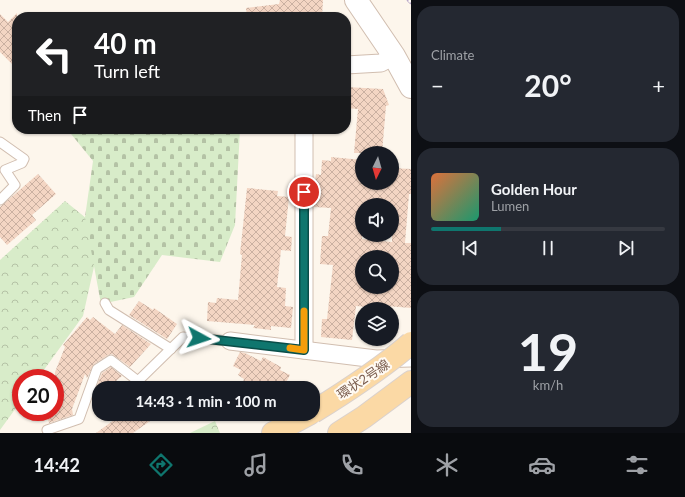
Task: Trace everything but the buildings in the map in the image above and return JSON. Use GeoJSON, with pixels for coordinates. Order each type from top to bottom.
{"type":"FeatureCollection","features":[{"type":"Feature","properties":{"kind":"main road","name":"環状2号線"},"geometry":{"type":"LineString","coordinates":[[320,407],[395,357],[411,343]]}},
{"type":"Feature","properties":{"kind":"main road"},"geometry":{"type":"LineString","coordinates":[[339,433],[364,417],[411,382]]}},
{"type":"Feature","properties":{"kind":"main road"},"geometry":{"type":"LineString","coordinates":[[274,433],[296,421]]}},
{"type":"Feature","properties":{"kind":"street"},"geometry":{"type":"LineString","coordinates":[[356,0],[394,56],[411,87]]}},
{"type":"Feature","properties":{"kind":"street"},"geometry":{"type":"LineString","coordinates":[[351,65],[381,63],[394,56]]}},
{"type":"Feature","properties":{"kind":"street"},"geometry":{"type":"LineString","coordinates":[[304,134],[304,350]]}},
{"type":"Feature","properties":{"kind":"street"},"geometry":{"type":"LineString","coordinates":[[230,341],[376,359],[411,358]]}},
{"type":"Feature","properties":{"kind":"lane"},"geometry":{"type":"LineString","coordinates":[[0,142],[24,159],[22,163],[5,170],[15,185],[0,200]]}},
{"type":"Feature","properties":{"kind":"lane"},"geometry":{"type":"LineString","coordinates":[[105,303],[109,310],[171,348]]}},
{"type":"Feature","properties":{"kind":"lane"},"geometry":{"type":"LineString","coordinates":[[47,430],[79,419],[97,369],[110,360],[138,381],[183,337],[230,341]]}},
{"type":"Feature","properties":{"kind":"green space"},"geometry":{"type":"Polygon","coordinates":[[[71,134],[240,134],[235,225],[220,262],[162,255],[134,297],[101,304],[85,217],[93,161],[71,134]]]}},
{"type":"Feature","properties":{"kind":"green space"},"geometry":{"type":"Polygon","coordinates":[[[65,201],[102,231],[83,316],[45,369],[12,369],[12,413],[0,430],[0,260],[65,201]]]}},
{"type":"Feature","properties":{"kind":"green space"},"geometry":{"type":"Polygon","coordinates":[[[215,421],[220,433],[190,433],[215,421]]]}},
{"type":"Feature","properties":{"kind":"slow traffic"},"geometry":{"type":"LineString","coordinates":[[290,348],[304,350],[304,311]]}},
{"type":"Feature","properties":{"kind":"route"},"geometry":{"type":"LineString","coordinates":[[199,338],[304,350],[304,192]]}}]}
